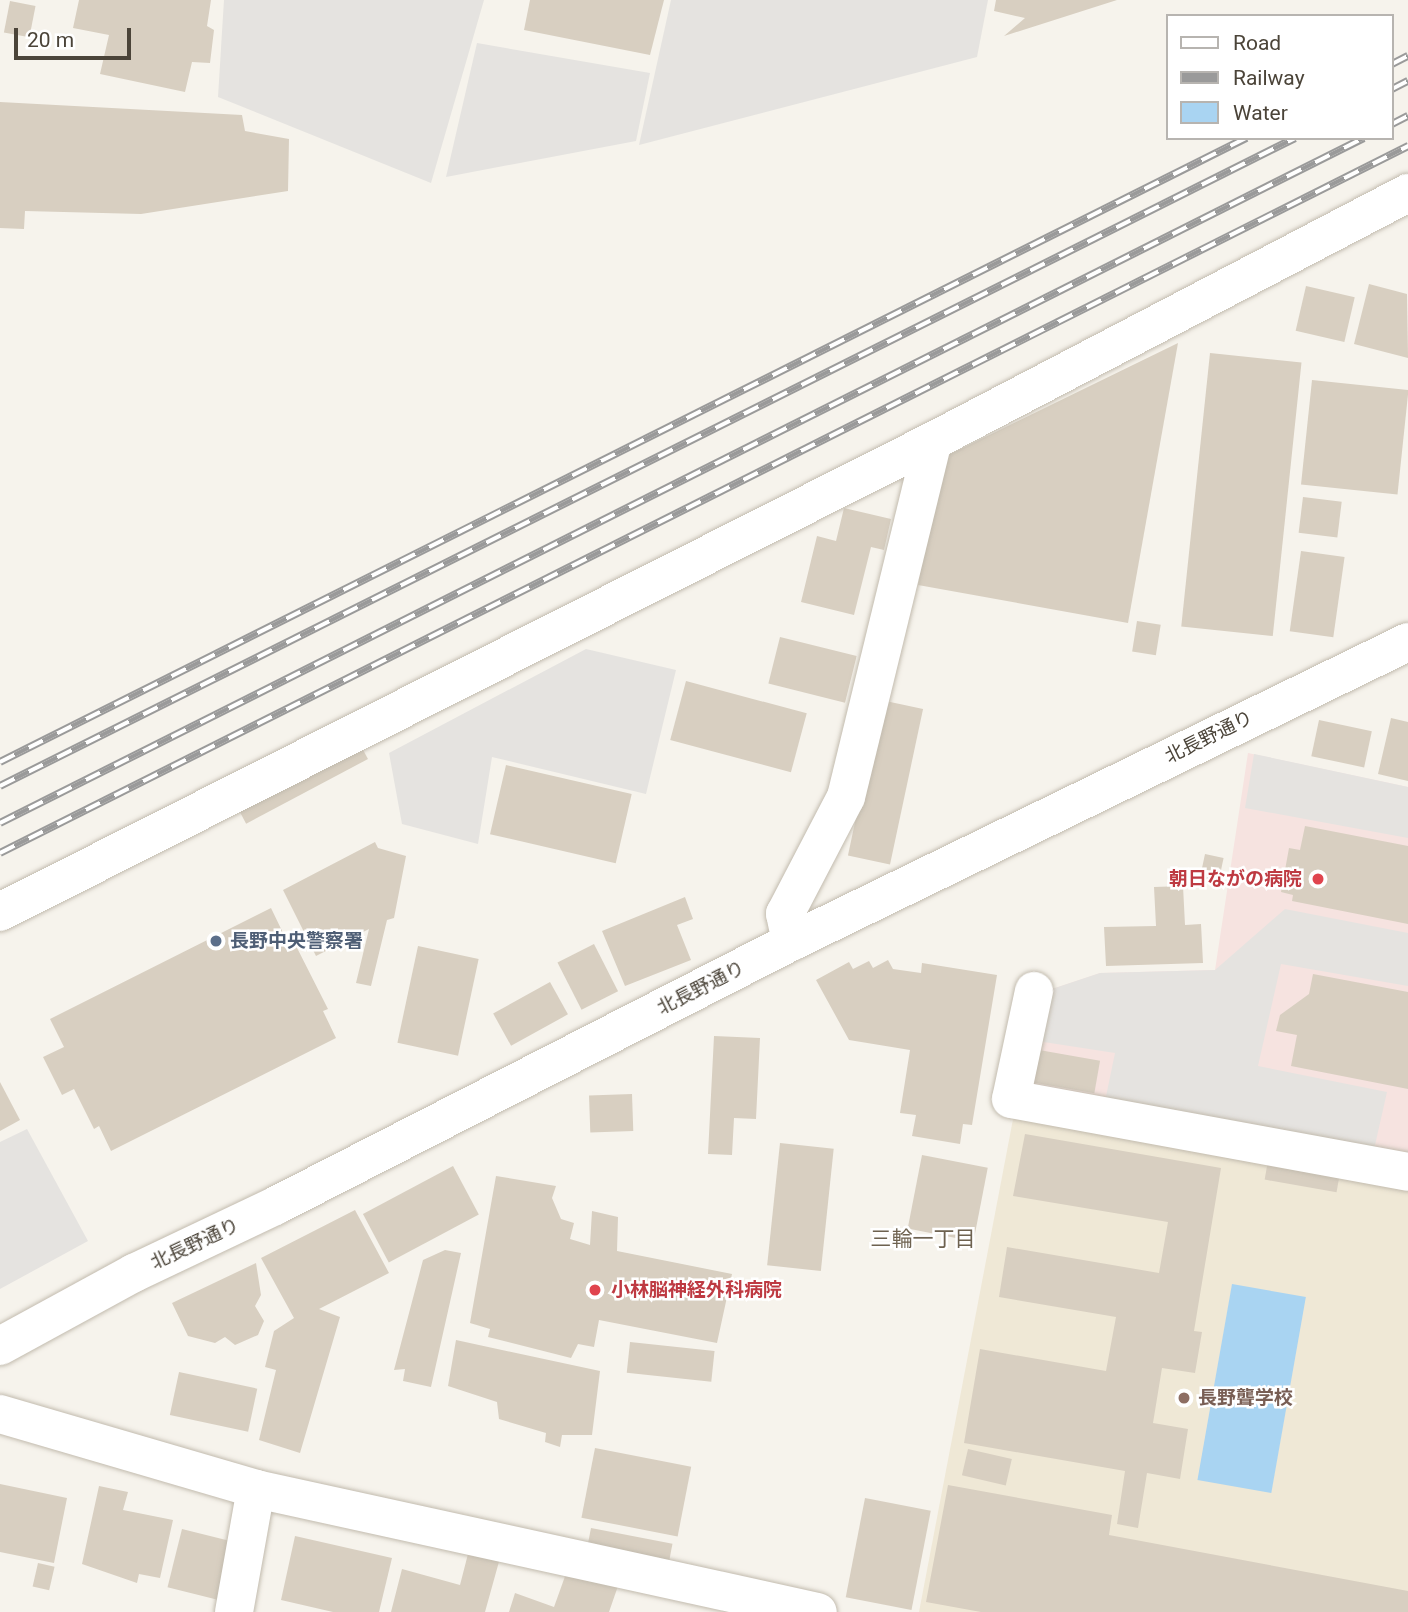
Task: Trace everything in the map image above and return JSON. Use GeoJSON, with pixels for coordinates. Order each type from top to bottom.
{"type":"FeatureCollection","features":[{"type":"Feature","properties":{"kind":"street"},"geometry":{"type":"LineString","coordinates":[[0,912],[933,441],[1408,193]]}},
{"type":"Feature","properties":{"kind":"street"},"geometry":{"type":"LineString","coordinates":[[791,942],[785,914],[846,797],[933,441]]}},
{"type":"Feature","properties":{"kind":"street","name":"北長野通り"},"geometry":{"type":"LineString","coordinates":[[0,1346],[134,1273],[275,1206],[791,942],[1408,642]]}},
{"type":"Feature","properties":{"kind":"street"},"geometry":{"type":"LineString","coordinates":[[1034,990],[1011,1099],[1408,1172]]}},
{"type":"Feature","properties":{"kind":"street"},"geometry":{"type":"LineString","coordinates":[[0,1413],[257,1489],[818,1612]]}},
{"type":"Feature","properties":{"kind":"street"},"geometry":{"type":"LineString","coordinates":[[234,1612],[257,1489]]}},
{"type":"Feature","properties":{"kind":"shaded area"},"geometry":{"type":"Polygon","coordinates":[[[224,0],[484,0],[431,183],[218,97],[224,0]]]}},
{"type":"Feature","properties":{"kind":"shaded area"},"geometry":{"type":"Polygon","coordinates":[[[671,0],[988,0],[977,57],[639,145],[671,0]]]}},
{"type":"Feature","properties":{"kind":"shaded area"},"geometry":{"type":"Polygon","coordinates":[[[477,43],[650,73],[636,141],[446,177],[477,43]]]}},
{"type":"Feature","properties":{"kind":"shaded area"},"geometry":{"type":"Polygon","coordinates":[[[586,649],[676,670],[646,794],[492,757],[478,844],[402,824],[389,753],[586,649]]]}},
{"type":"Feature","properties":{"kind":"shaded area","name":"朝日ながの病院"},"geometry":{"type":"Polygon","coordinates":[[[1248,753],[1408,787],[1408,1160],[1028,1092],[1046,991],[1100,973],[1215,970],[1248,753]]]}},
{"type":"Feature","properties":{"kind":"shaded area"},"geometry":{"type":"Polygon","coordinates":[[[1254,754],[1408,787],[1408,838],[1245,808],[1254,754]]]}},
{"type":"Feature","properties":{"kind":"shaded area"},"geometry":{"type":"Polygon","coordinates":[[[1285,909],[1408,933],[1408,986],[1281,964],[1258,1066],[1387,1092],[1373,1154],[1104,1106],[1115,1053],[1037,1041],[1046,991],[1100,973],[1215,970],[1285,909]]]}},
{"type":"Feature","properties":{"kind":"shaded area","name":"長野聾学校"},"geometry":{"type":"Polygon","coordinates":[[[1014,1114],[1408,1184],[1408,1612],[919,1612],[1014,1114]]]}},
{"type":"Feature","properties":{"kind":"shaded area"},"geometry":{"type":"Polygon","coordinates":[[[27,1129],[88,1241],[0,1289],[0,1142],[27,1129]]]}},
{"type":"Feature","properties":{"kind":"water"},"geometry":{"type":"Polygon","coordinates":[[[1232,1284],[1306,1297],[1271,1493],[1197,1480],[1232,1284]]]}},
{"type":"Feature","properties":{"kind":"building"},"geometry":{"type":"Polygon","coordinates":[[[79,0],[211,0],[207,26],[214,30],[210,63],[192,62],[185,92],[100,74],[109,35],[73,28],[79,0]]]}},
{"type":"Feature","properties":{"kind":"building"},"geometry":{"type":"Polygon","coordinates":[[[530,0],[664,0],[650,55],[524,30],[530,0]]]}},
{"type":"Feature","properties":{"kind":"building"},"geometry":{"type":"Polygon","coordinates":[[[996,0],[1117,0],[1004,36],[1025,18],[994,11],[996,0]]]}},
{"type":"Feature","properties":{"kind":"building"},"geometry":{"type":"Polygon","coordinates":[[[10,1],[36,6],[29,37],[4,32],[10,1]]]}},
{"type":"Feature","properties":{"kind":"building"},"geometry":{"type":"Polygon","coordinates":[[[0,102],[242,115],[245,131],[289,139],[288,191],[141,214],[25,211],[24,229],[0,228],[0,102]]]}},
{"type":"Feature","properties":{"kind":"building"},"geometry":{"type":"Polygon","coordinates":[[[1369,284],[1407,294],[1408,358],[1354,344],[1369,284]]]}},
{"type":"Feature","properties":{"kind":"building"},"geometry":{"type":"Polygon","coordinates":[[[1306,286],[1355,297],[1344,342],[1296,331],[1306,286]]]}},
{"type":"Feature","properties":{"kind":"building"},"geometry":{"type":"Polygon","coordinates":[[[1178,343],[1128,623],[918,585],[940,459],[1178,343]]]}},
{"type":"Feature","properties":{"kind":"building"},"geometry":{"type":"Polygon","coordinates":[[[1210,353],[1301,363],[1273,636],[1181,626],[1210,353]]]}},
{"type":"Feature","properties":{"kind":"building"},"geometry":{"type":"Polygon","coordinates":[[[1312,380],[1408,390],[1397,495],[1301,484],[1312,380]]]}},
{"type":"Feature","properties":{"kind":"building"},"geometry":{"type":"Polygon","coordinates":[[[1303,497],[1342,502],[1337,537],[1299,533],[1303,497]]]}},
{"type":"Feature","properties":{"kind":"building"},"geometry":{"type":"Polygon","coordinates":[[[844,508],[891,519],[884,550],[871,547],[854,615],[801,602],[817,536],[836,541],[844,508]]]}},
{"type":"Feature","properties":{"kind":"building"},"geometry":{"type":"Polygon","coordinates":[[[1301,551],[1345,557],[1333,637],[1290,631],[1301,551]]]}},
{"type":"Feature","properties":{"kind":"building"},"geometry":{"type":"Polygon","coordinates":[[[1137,621],[1161,625],[1156,655],[1132,652],[1137,621]]]}},
{"type":"Feature","properties":{"kind":"building"},"geometry":{"type":"Polygon","coordinates":[[[780,637],[857,656],[845,703],[768,684],[780,637]]]}},
{"type":"Feature","properties":{"kind":"building"},"geometry":{"type":"Polygon","coordinates":[[[686,681],[807,713],[791,772],[670,740],[686,681]]]}},
{"type":"Feature","properties":{"kind":"building"},"geometry":{"type":"Polygon","coordinates":[[[881,700],[923,709],[890,864],[848,856],[881,700]]]}},
{"type":"Feature","properties":{"kind":"building"},"geometry":{"type":"Polygon","coordinates":[[[1391,718],[1408,722],[1408,781],[1378,774],[1391,718]]]}},
{"type":"Feature","properties":{"kind":"building"},"geometry":{"type":"Polygon","coordinates":[[[1319,720],[1372,731],[1364,767],[1311,756],[1319,720]]]}},
{"type":"Feature","properties":{"kind":"building"},"geometry":{"type":"Polygon","coordinates":[[[360,744],[368,759],[246,824],[238,809],[360,744]]]}},
{"type":"Feature","properties":{"kind":"building"},"geometry":{"type":"Polygon","coordinates":[[[506,765],[632,794],[616,863],[490,834],[506,765]]]}},
{"type":"Feature","properties":{"kind":"building"},"geometry":{"type":"Polygon","coordinates":[[[1305,826],[1408,846],[1408,924],[1292,901],[1293,895],[1281,892],[1289,848],[1300,850],[1305,826]]]}},
{"type":"Feature","properties":{"kind":"building"},"geometry":{"type":"Polygon","coordinates":[[[375,842],[378,848],[406,856],[394,918],[387,920],[371,986],[356,983],[369,929],[316,956],[283,890],[375,842]]]}},
{"type":"Feature","properties":{"kind":"building"},"geometry":{"type":"Polygon","coordinates":[[[1205,854],[1224,858],[1219,881],[1200,877],[1205,854]]]}},
{"type":"Feature","properties":{"kind":"building"},"geometry":{"type":"Polygon","coordinates":[[[1183,886],[1185,925],[1201,924],[1203,963],[1106,966],[1104,927],[1156,926],[1154,887],[1183,886]]]}},
{"type":"Feature","properties":{"kind":"building"},"geometry":{"type":"Polygon","coordinates":[[[685,897],[693,919],[677,925],[691,960],[625,986],[602,931],[685,897]]]}},
{"type":"Feature","properties":{"kind":"building"},"geometry":{"type":"Polygon","coordinates":[[[271,908],[285,937],[290,934],[328,1009],[323,1011],[336,1038],[111,1151],[99,1126],[94,1129],[74,1089],[62,1095],[43,1057],[64,1047],[50,1019],[271,908]]]}},
{"type":"Feature","properties":{"kind":"building"},"geometry":{"type":"Polygon","coordinates":[[[594,944],[618,991],[582,1010],[557,963],[594,944]]]}},
{"type":"Feature","properties":{"kind":"building"},"geometry":{"type":"Polygon","coordinates":[[[418,946],[479,959],[458,1056],[397,1043],[418,946]]]}},
{"type":"Feature","properties":{"kind":"building"},"geometry":{"type":"Polygon","coordinates":[[[888,960],[893,969],[921,973],[922,963],[997,975],[972,1125],[963,1124],[960,1144],[912,1136],[916,1115],[900,1113],[910,1050],[849,1040],[816,980],[849,962],[853,969],[869,961],[873,968],[888,960]]]}},
{"type":"Feature","properties":{"kind":"building"},"geometry":{"type":"Polygon","coordinates":[[[1313,974],[1408,992],[1408,1089],[1291,1066],[1297,1035],[1276,1031],[1280,1015],[1309,994],[1313,974]]]}},
{"type":"Feature","properties":{"kind":"building"},"geometry":{"type":"Polygon","coordinates":[[[550,982],[568,1014],[511,1046],[493,1014],[550,982]]]}},
{"type":"Feature","properties":{"kind":"building"},"geometry":{"type":"Polygon","coordinates":[[[714,1036],[760,1038],[756,1119],[734,1118],[732,1155],[708,1154],[714,1036]]]}},
{"type":"Feature","properties":{"kind":"building"},"geometry":{"type":"Polygon","coordinates":[[[1039,1050],[1100,1061],[1094,1093],[1033,1082],[1039,1050]]]}},
{"type":"Feature","properties":{"kind":"building"},"geometry":{"type":"Polygon","coordinates":[[[0,1082],[20,1120],[0,1131],[0,1082]]]}},
{"type":"Feature","properties":{"kind":"building"},"geometry":{"type":"Polygon","coordinates":[[[632,1094],[633,1131],[590,1132],[589,1096],[632,1094]]]}},
{"type":"Feature","properties":{"kind":"building"},"geometry":{"type":"Polygon","coordinates":[[[1025,1134],[1221,1168],[1194,1331],[1202,1332],[1195,1373],[1162,1368],[1153,1423],[1188,1429],[1180,1479],[1147,1473],[1138,1528],[1117,1524],[1125,1471],[964,1443],[980,1349],[1106,1371],[1116,1317],[999,1297],[1007,1247],[1159,1273],[1168,1222],[1013,1196],[1025,1134]]]}},
{"type":"Feature","properties":{"kind":"building"},"geometry":{"type":"Polygon","coordinates":[[[780,1143],[834,1149],[821,1271],[767,1265],[780,1143]]]}},
{"type":"Feature","properties":{"kind":"building"},"geometry":{"type":"Polygon","coordinates":[[[922,1155],[988,1168],[973,1241],[908,1229],[922,1155]]]}},
{"type":"Feature","properties":{"kind":"building"},"geometry":{"type":"Polygon","coordinates":[[[1269,1155],[1341,1168],[1337,1192],[1265,1180],[1269,1155]]]}},
{"type":"Feature","properties":{"kind":"building"},"geometry":{"type":"Polygon","coordinates":[[[453,1166],[479,1215],[389,1262],[363,1214],[453,1166]]]}},
{"type":"Feature","properties":{"kind":"building"},"geometry":{"type":"Polygon","coordinates":[[[496,1176],[556,1186],[552,1198],[561,1219],[574,1223],[570,1239],[590,1245],[592,1211],[618,1217],[617,1251],[732,1274],[717,1343],[599,1320],[594,1347],[578,1344],[571,1358],[488,1337],[490,1329],[470,1323],[496,1176]]]}},
{"type":"Feature","properties":{"kind":"building"},"geometry":{"type":"Polygon","coordinates":[[[355,1210],[389,1273],[319,1309],[340,1317],[300,1453],[259,1440],[276,1370],[265,1367],[274,1331],[294,1318],[261,1258],[355,1210]]]}},
{"type":"Feature","properties":{"kind":"building"},"geometry":{"type":"Polygon","coordinates":[[[445,1250],[461,1253],[431,1387],[403,1381],[405,1369],[394,1370],[423,1260],[445,1250]]]}},
{"type":"Feature","properties":{"kind":"building"},"geometry":{"type":"Polygon","coordinates":[[[256,1263],[261,1295],[255,1306],[264,1321],[258,1335],[235,1345],[225,1337],[215,1343],[188,1336],[172,1303],[256,1263]]]}},
{"type":"Feature","properties":{"kind":"building"},"geometry":{"type":"Polygon","coordinates":[[[456,1340],[600,1371],[592,1435],[562,1435],[560,1447],[545,1442],[546,1433],[499,1419],[497,1402],[448,1386],[456,1340]]]}},
{"type":"Feature","properties":{"kind":"building"},"geometry":{"type":"Polygon","coordinates":[[[630,1342],[715,1351],[711,1382],[627,1373],[630,1342]]]}},
{"type":"Feature","properties":{"kind":"building"},"geometry":{"type":"Polygon","coordinates":[[[179,1372],[257,1389],[248,1432],[170,1415],[179,1372]]]}},
{"type":"Feature","properties":{"kind":"building"},"geometry":{"type":"Polygon","coordinates":[[[595,1448],[691,1467],[678,1536],[581,1518],[595,1448]]]}},
{"type":"Feature","properties":{"kind":"building"},"geometry":{"type":"Polygon","coordinates":[[[968,1449],[1012,1459],[1006,1485],[962,1475],[968,1449]]]}},
{"type":"Feature","properties":{"kind":"building"},"geometry":{"type":"Polygon","coordinates":[[[0,1484],[67,1498],[54,1563],[0,1552],[0,1484]]]}},
{"type":"Feature","properties":{"kind":"building"},"geometry":{"type":"Polygon","coordinates":[[[948,1485],[1112,1515],[1109,1535],[1408,1591],[1408,1612],[981,1612],[926,1602],[948,1485]]]}},
{"type":"Feature","properties":{"kind":"building"},"geometry":{"type":"Polygon","coordinates":[[[99,1486],[128,1492],[123,1510],[173,1520],[160,1578],[139,1574],[137,1583],[82,1564],[99,1486]]]}},
{"type":"Feature","properties":{"kind":"building"},"geometry":{"type":"Polygon","coordinates":[[[865,1498],[931,1511],[911,1610],[846,1597],[865,1498]]]}},
{"type":"Feature","properties":{"kind":"building"},"geometry":{"type":"Polygon","coordinates":[[[591,1528],[672,1544],[668,1565],[587,1550],[591,1528]]]}},
{"type":"Feature","properties":{"kind":"building"},"geometry":{"type":"Polygon","coordinates":[[[182,1529],[243,1544],[229,1602],[167,1587],[182,1529]]]}},
{"type":"Feature","properties":{"kind":"building"},"geometry":{"type":"Polygon","coordinates":[[[295,1536],[392,1558],[379,1612],[333,1612],[281,1600],[295,1536]]]}},
{"type":"Feature","properties":{"kind":"building"},"geometry":{"type":"Polygon","coordinates":[[[469,1550],[500,1558],[485,1612],[391,1612],[402,1569],[460,1585],[469,1550]]]}},
{"type":"Feature","properties":{"kind":"building"},"geometry":{"type":"Polygon","coordinates":[[[38,1563],[55,1567],[49,1590],[33,1586],[38,1563]]]}},
{"type":"Feature","properties":{"kind":"building"},"geometry":{"type":"Polygon","coordinates":[[[568,1568],[618,1586],[609,1612],[509,1612],[515,1593],[554,1607],[568,1568]]]}},
{"type":"Feature","properties":{"kind":"railway"},"geometry":{"type":"LineString","coordinates":[[1394,63],[1408,56]]}},
{"type":"Feature","properties":{"kind":"railway"},"geometry":{"type":"LineString","coordinates":[[1394,88],[1408,81]]}},
{"type":"Feature","properties":{"kind":"railway"},"geometry":{"type":"LineString","coordinates":[[1394,123],[1408,116]]}},
{"type":"Feature","properties":{"kind":"railway"},"geometry":{"type":"LineString","coordinates":[[0,762],[1242,140]]}},
{"type":"Feature","properties":{"kind":"railway"},"geometry":{"type":"LineString","coordinates":[[0,786],[1291,140]]}},
{"type":"Feature","properties":{"kind":"railway"},"geometry":{"type":"LineString","coordinates":[[0,823],[1360,140]]}},
{"type":"Feature","properties":{"kind":"railway"},"geometry":{"type":"LineString","coordinates":[[0,853],[1408,146]]}},
{"type":"Feature","properties":{"kind":"place","name":"朝日ながの病院"},"geometry":{"type":"Point","coordinates":[1318,879]}},
{"type":"Feature","properties":{"kind":"place","name":"長野中央警察署"},"geometry":{"type":"Point","coordinates":[216,941]}},
{"type":"Feature","properties":{"kind":"place","name":"小林脳神経外科病院"},"geometry":{"type":"Point","coordinates":[595,1290]}},
{"type":"Feature","properties":{"kind":"place","name":"長野聾学校"},"geometry":{"type":"Point","coordinates":[1184,1398]}},
{"type":"Feature","properties":{"kind":"district","name":"三輪一丁目"},"geometry":{"type":"Point","coordinates":[923,1239]}}]}
